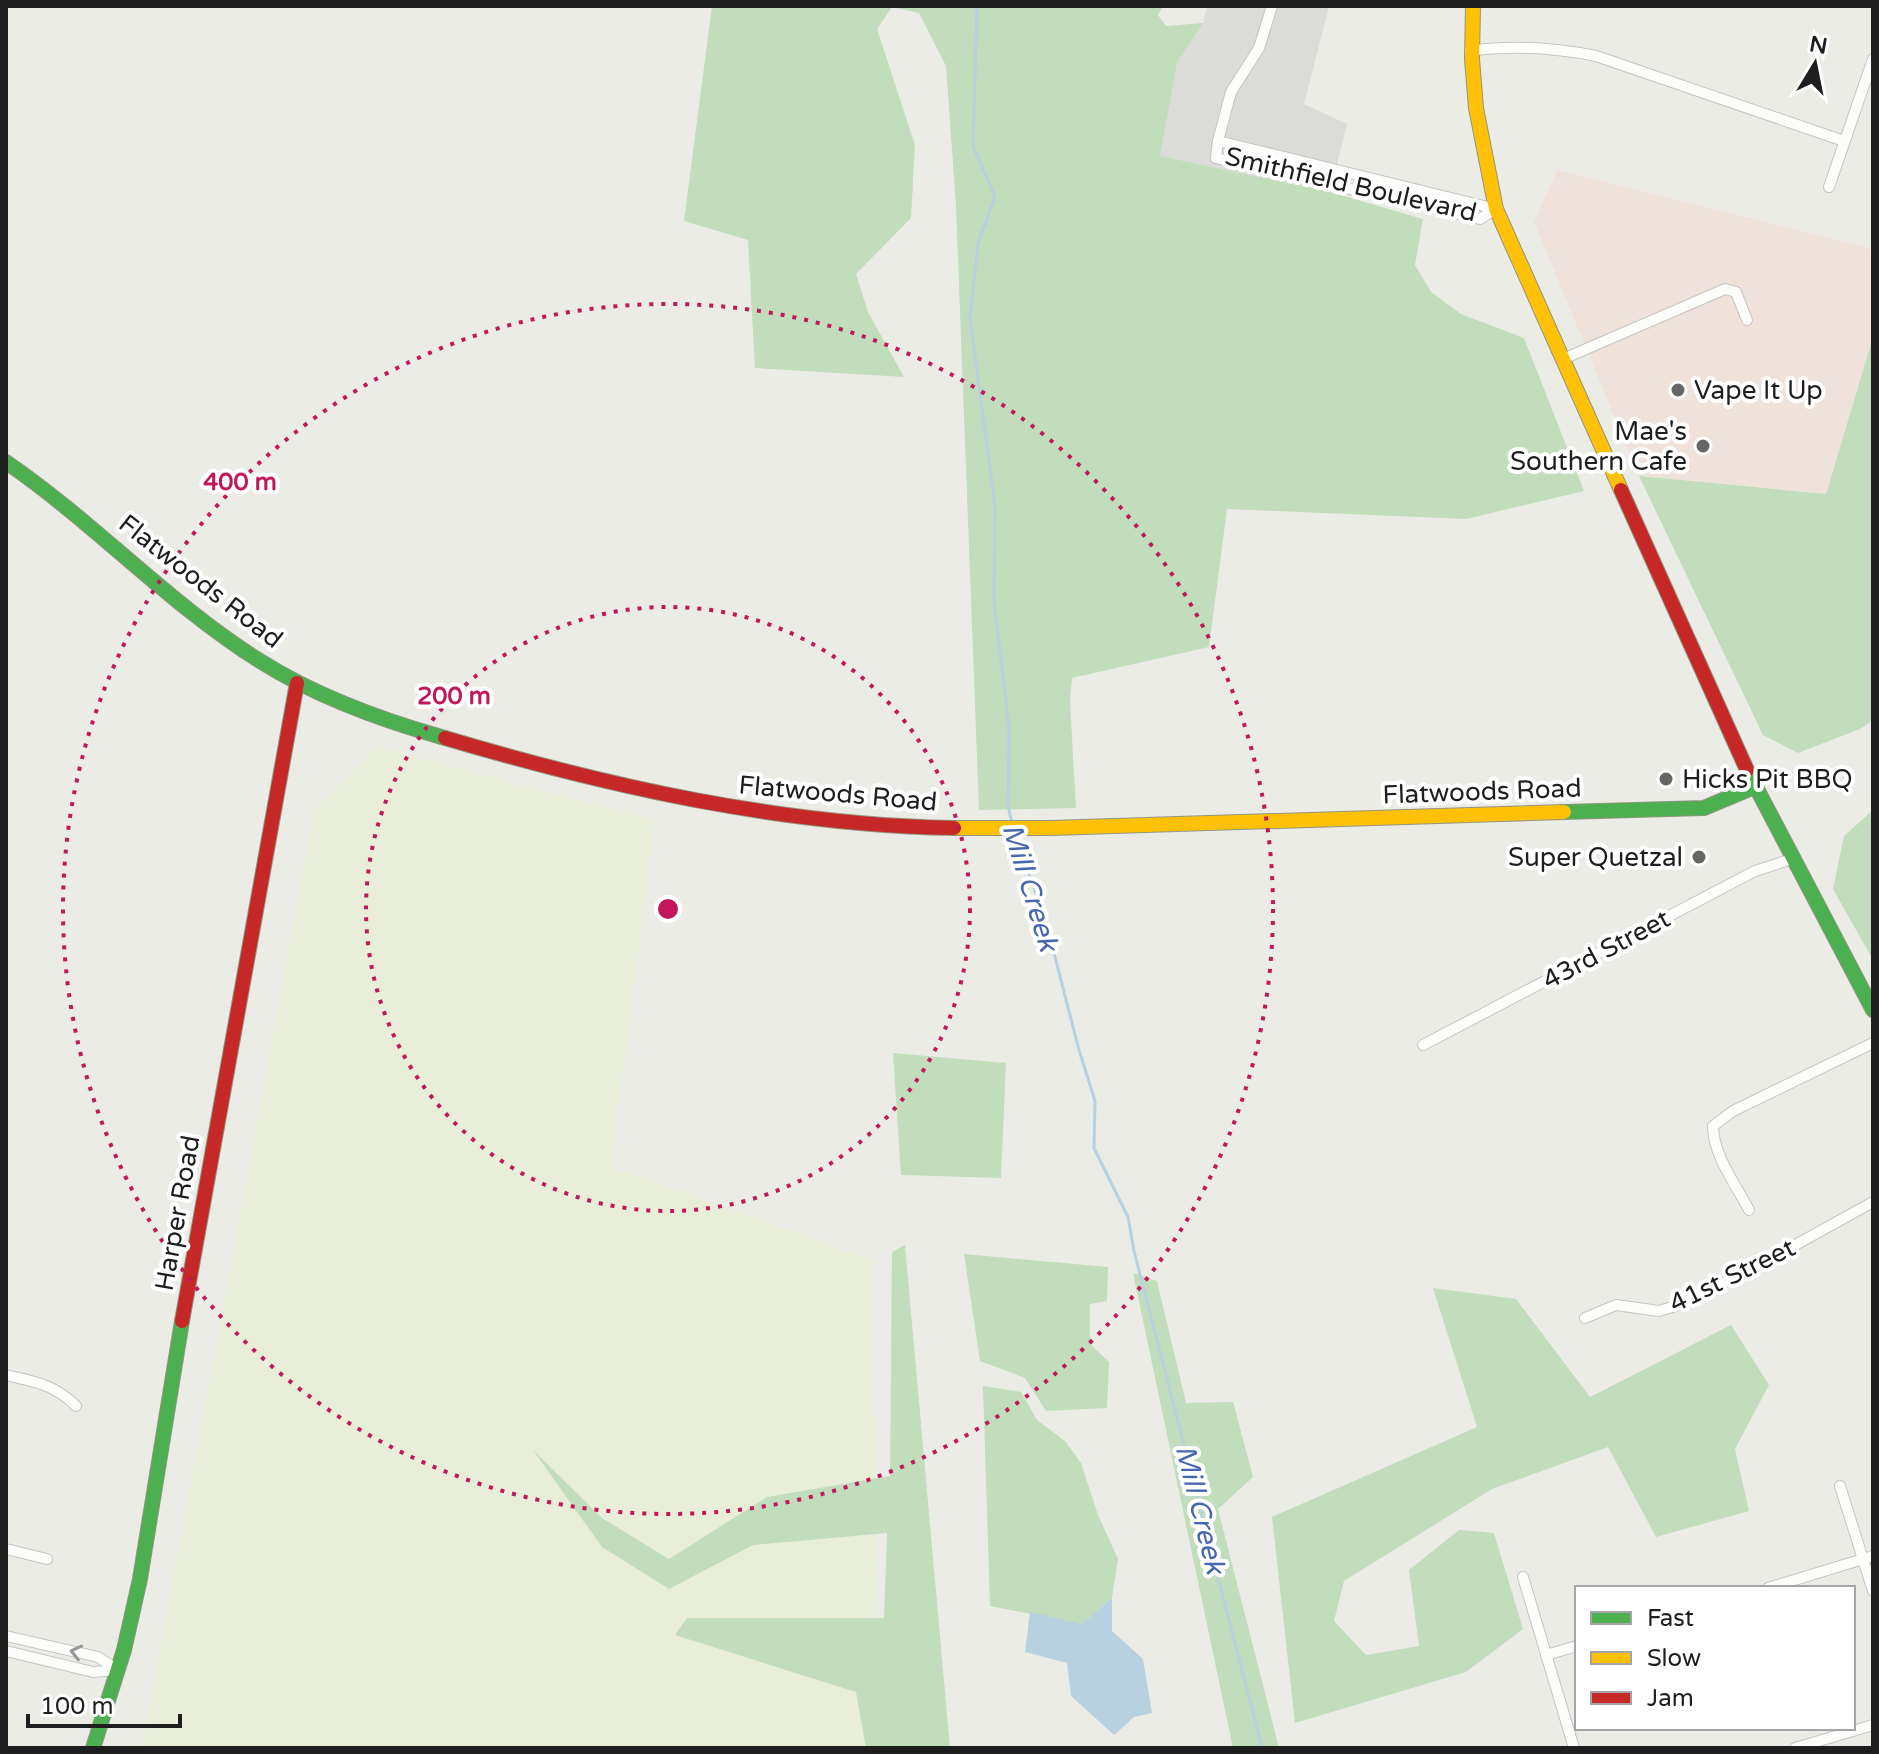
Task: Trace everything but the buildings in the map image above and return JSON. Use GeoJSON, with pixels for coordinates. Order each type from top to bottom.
{"type":"FeatureCollection","features":[{"type":"Feature","properties":{"kind":"main road"},"geometry":{"type":"LineString","coordinates":[[1473,6],[1470,51],[1478,135],[1496,209],[1754,787],[1873,1010]]}},
{"type":"Feature","properties":{"kind":"main road","name":"Flatwoods Road"},"geometry":{"type":"LineString","coordinates":[[6,462],[62,501],[197,615],[297,683],[411,728],[576,774],[733,808],[928,828],[1043,828],[1704,808],[1754,787]]}},
{"type":"Feature","properties":{"kind":"main road","name":"Harper Road"},"geometry":{"type":"LineString","coordinates":[[93,1748],[118,1670],[140,1579],[175,1360],[297,683]]}},
{"type":"Feature","properties":{"kind":"street"},"geometry":{"type":"LineString","coordinates":[[1218,141],[1231,92],[1259,48],[1272,6]]}},
{"type":"Feature","properties":{"kind":"street"},"geometry":{"type":"LineString","coordinates":[[1470,51],[1522,48],[1596,56],[1844,141]]}},
{"type":"Feature","properties":{"kind":"street"},"geometry":{"type":"LineString","coordinates":[[1829,187],[1873,59]]}},
{"type":"Feature","properties":{"kind":"street","name":"Smithfield Boulevard"},"geometry":{"type":"LineString","coordinates":[[1218,141],[1496,209],[1480,219],[1216,158],[1218,141]]}},
{"type":"Feature","properties":{"kind":"street"},"geometry":{"type":"LineString","coordinates":[[1563,359],[1725,289],[1736,292],[1747,320]]}},
{"type":"Feature","properties":{"kind":"street","name":"43rd Street"},"geometry":{"type":"LineString","coordinates":[[1423,1045],[1755,871],[1792,859]]}},
{"type":"Feature","properties":{"kind":"street"},"geometry":{"type":"LineString","coordinates":[[1749,1210],[1718,1151],[1713,1139],[1713,1126],[1733,1111],[1873,1043]]}},
{"type":"Feature","properties":{"kind":"street","name":"41st Street"},"geometry":{"type":"LineString","coordinates":[[1585,1318],[1616,1305],[1659,1311],[1682,1304],[1873,1202]]}},
{"type":"Feature","properties":{"kind":"street"},"geometry":{"type":"LineString","coordinates":[[6,1375],[61,1392],[76,1406]]}},
{"type":"Feature","properties":{"kind":"street"},"geometry":{"type":"LineString","coordinates":[[1840,1486],[1868,1558],[1873,1591]]}},
{"type":"Feature","properties":{"kind":"street"},"geometry":{"type":"LineString","coordinates":[[6,1549],[47,1559]]}},
{"type":"Feature","properties":{"kind":"street"},"geometry":{"type":"LineString","coordinates":[[1775,1586],[1868,1558]]}},
{"type":"Feature","properties":{"kind":"street"},"geometry":{"type":"LineString","coordinates":[[1523,1577],[1574,1748]]}},
{"type":"Feature","properties":{"kind":"street"},"geometry":{"type":"LineString","coordinates":[[6,1636],[98,1657],[118,1670]]}},
{"type":"Feature","properties":{"kind":"street"},"geometry":{"type":"LineString","coordinates":[[36,1658],[40,1644]]}},
{"type":"Feature","properties":{"kind":"street"},"geometry":{"type":"LineString","coordinates":[[1546,1655],[1575,1647]]}},
{"type":"Feature","properties":{"kind":"street"},"geometry":{"type":"LineString","coordinates":[[6,1651],[93,1672],[118,1670]]}},
{"type":"Feature","properties":{"kind":"street"},"geometry":{"type":"LineString","coordinates":[[1795,1748],[1873,1725]]}},
{"type":"Feature","properties":{"kind":"shaded area"},"geometry":{"type":"Polygon","coordinates":[[[1207,6],[1329,6],[1304,104],[1347,124],[1330,192],[1159,156],[1177,61],[1203,23],[1207,6]]]}},
{"type":"Feature","properties":{"kind":"shaded area"},"geometry":{"type":"Polygon","coordinates":[[[1557,170],[1870,248],[1873,337],[1826,494],[1639,476],[1534,222],[1557,170]]]}},
{"type":"Feature","properties":{"kind":"green space"},"geometry":{"type":"Polygon","coordinates":[[[712,6],[1163,6],[1158,15],[1166,26],[1203,23],[1177,62],[1160,156],[1330,192],[1423,219],[1415,265],[1431,292],[1461,314],[1524,338],[1584,491],[1466,519],[1227,509],[1209,647],[1072,678],[1070,702],[1076,808],[979,810],[956,206],[946,66],[919,13],[892,7],[877,29],[915,145],[911,218],[856,274],[868,312],[904,377],[755,368],[748,240],[684,221],[712,6]]]}},
{"type":"Feature","properties":{"kind":"green space"},"geometry":{"type":"Polygon","coordinates":[[[1873,337],[1873,720],[1860,729],[1798,753],[1763,735],[1639,476],[1826,494],[1873,337]]]}},
{"type":"Feature","properties":{"kind":"green space"},"geometry":{"type":"Polygon","coordinates":[[[376,747],[655,820],[611,1167],[872,1260],[880,1748],[142,1748],[314,811],[376,747]]]}},
{"type":"Feature","properties":{"kind":"green space"},"geometry":{"type":"Polygon","coordinates":[[[1873,810],[1873,960],[1833,889],[1844,836],[1873,810]]]}},
{"type":"Feature","properties":{"kind":"green space"},"geometry":{"type":"Polygon","coordinates":[[[893,1053],[1006,1063],[1001,1178],[901,1175],[893,1053]]]}},
{"type":"Feature","properties":{"kind":"green space"},"geometry":{"type":"Polygon","coordinates":[[[905,1245],[950,1748],[866,1748],[856,1692],[675,1635],[687,1618],[884,1618],[887,1533],[753,1545],[669,1589],[602,1547],[533,1450],[602,1518],[669,1559],[767,1497],[890,1476],[892,1252],[905,1245]]]}},
{"type":"Feature","properties":{"kind":"green space"},"geometry":{"type":"Polygon","coordinates":[[[964,1254],[1108,1267],[1107,1301],[1090,1304],[1090,1344],[1109,1362],[1107,1408],[1046,1411],[1025,1378],[980,1361],[964,1254]]]}},
{"type":"Feature","properties":{"kind":"green space"},"geometry":{"type":"Polygon","coordinates":[[[1133,1273],[1157,1281],[1186,1403],[1233,1402],[1253,1477],[1218,1509],[1279,1748],[1233,1748],[1133,1273]]]}},
{"type":"Feature","properties":{"kind":"green space"},"geometry":{"type":"Polygon","coordinates":[[[1433,1288],[1516,1299],[1590,1397],[1731,1325],[1769,1385],[1735,1449],[1749,1511],[1656,1537],[1608,1447],[1492,1489],[1344,1581],[1334,1621],[1366,1655],[1419,1646],[1409,1570],[1459,1530],[1494,1533],[1523,1629],[1466,1672],[1295,1723],[1272,1517],[1477,1427],[1433,1288]]]}},
{"type":"Feature","properties":{"kind":"green space"},"geometry":{"type":"Polygon","coordinates":[[[983,1386],[1021,1392],[1037,1420],[1065,1441],[1081,1463],[1098,1515],[1118,1559],[1112,1598],[1082,1624],[990,1606],[983,1386]]]}},
{"type":"Feature","properties":{"kind":"water"},"geometry":{"type":"Polygon","coordinates":[[[1112,1598],[1112,1631],[1143,1659],[1152,1713],[1134,1717],[1114,1735],[1071,1696],[1067,1663],[1025,1652],[1030,1612],[1082,1624],[1112,1598]]]}},
{"type":"Feature","properties":{"kind":"waterway","name":"Mill Creek"},"geometry":{"type":"LineString","coordinates":[[977,6],[973,146],[995,197],[978,243],[970,318],[995,506],[994,601],[1009,727],[1008,806],[1012,823]]}},
{"type":"Feature","properties":{"kind":"waterway","name":"Mill Creek"},"geometry":{"type":"LineString","coordinates":[[1015,834],[1046,922],[1095,1101],[1094,1148],[1128,1217],[1134,1251],[1262,1748]]}},
{"type":"Feature","properties":{"kind":"traffic: fast"},"geometry":{"type":"LineString","coordinates":[[6,462],[194,614],[260,661],[304,686],[350,706],[445,738]]}},
{"type":"Feature","properties":{"kind":"traffic: fast"},"geometry":{"type":"LineString","coordinates":[[1747,770],[1873,1010]]}},
{"type":"Feature","properties":{"kind":"traffic: fast"},"geometry":{"type":"LineString","coordinates":[[1564,812],[1704,808],[1754,787]]}},
{"type":"Feature","properties":{"kind":"traffic: fast"},"geometry":{"type":"LineString","coordinates":[[93,1748],[124,1650],[140,1579],[182,1321]]}},
{"type":"Feature","properties":{"kind":"traffic: slow"},"geometry":{"type":"LineString","coordinates":[[1473,6],[1472,59],[1476,108],[1496,209],[1621,490]]}},
{"type":"Feature","properties":{"kind":"traffic: slow"},"geometry":{"type":"LineString","coordinates":[[954,828],[1051,828],[1564,812]]}},
{"type":"Feature","properties":{"kind":"traffic: jam"},"geometry":{"type":"LineString","coordinates":[[1621,490],[1747,770]]}},
{"type":"Feature","properties":{"kind":"traffic: jam"},"geometry":{"type":"LineString","coordinates":[[182,1321],[297,683]]}},
{"type":"Feature","properties":{"kind":"traffic: jam"},"geometry":{"type":"LineString","coordinates":[[445,738],[570,772],[696,800],[825,820],[954,828]]}},
{"type":"Feature","properties":{"kind":"place","name":"Vape It Up"},"geometry":{"type":"Point","coordinates":[1678,390]}},
{"type":"Feature","properties":{"kind":"place","name":"Mae's Southern Cafe"},"geometry":{"type":"Point","coordinates":[1703,446]}},
{"type":"Feature","properties":{"kind":"place","name":"Hicks Pit BBQ"},"geometry":{"type":"Point","coordinates":[1666,779]}},
{"type":"Feature","properties":{"kind":"place","name":"Super Quetzal"},"geometry":{"type":"Point","coordinates":[1699,857]}}]}
